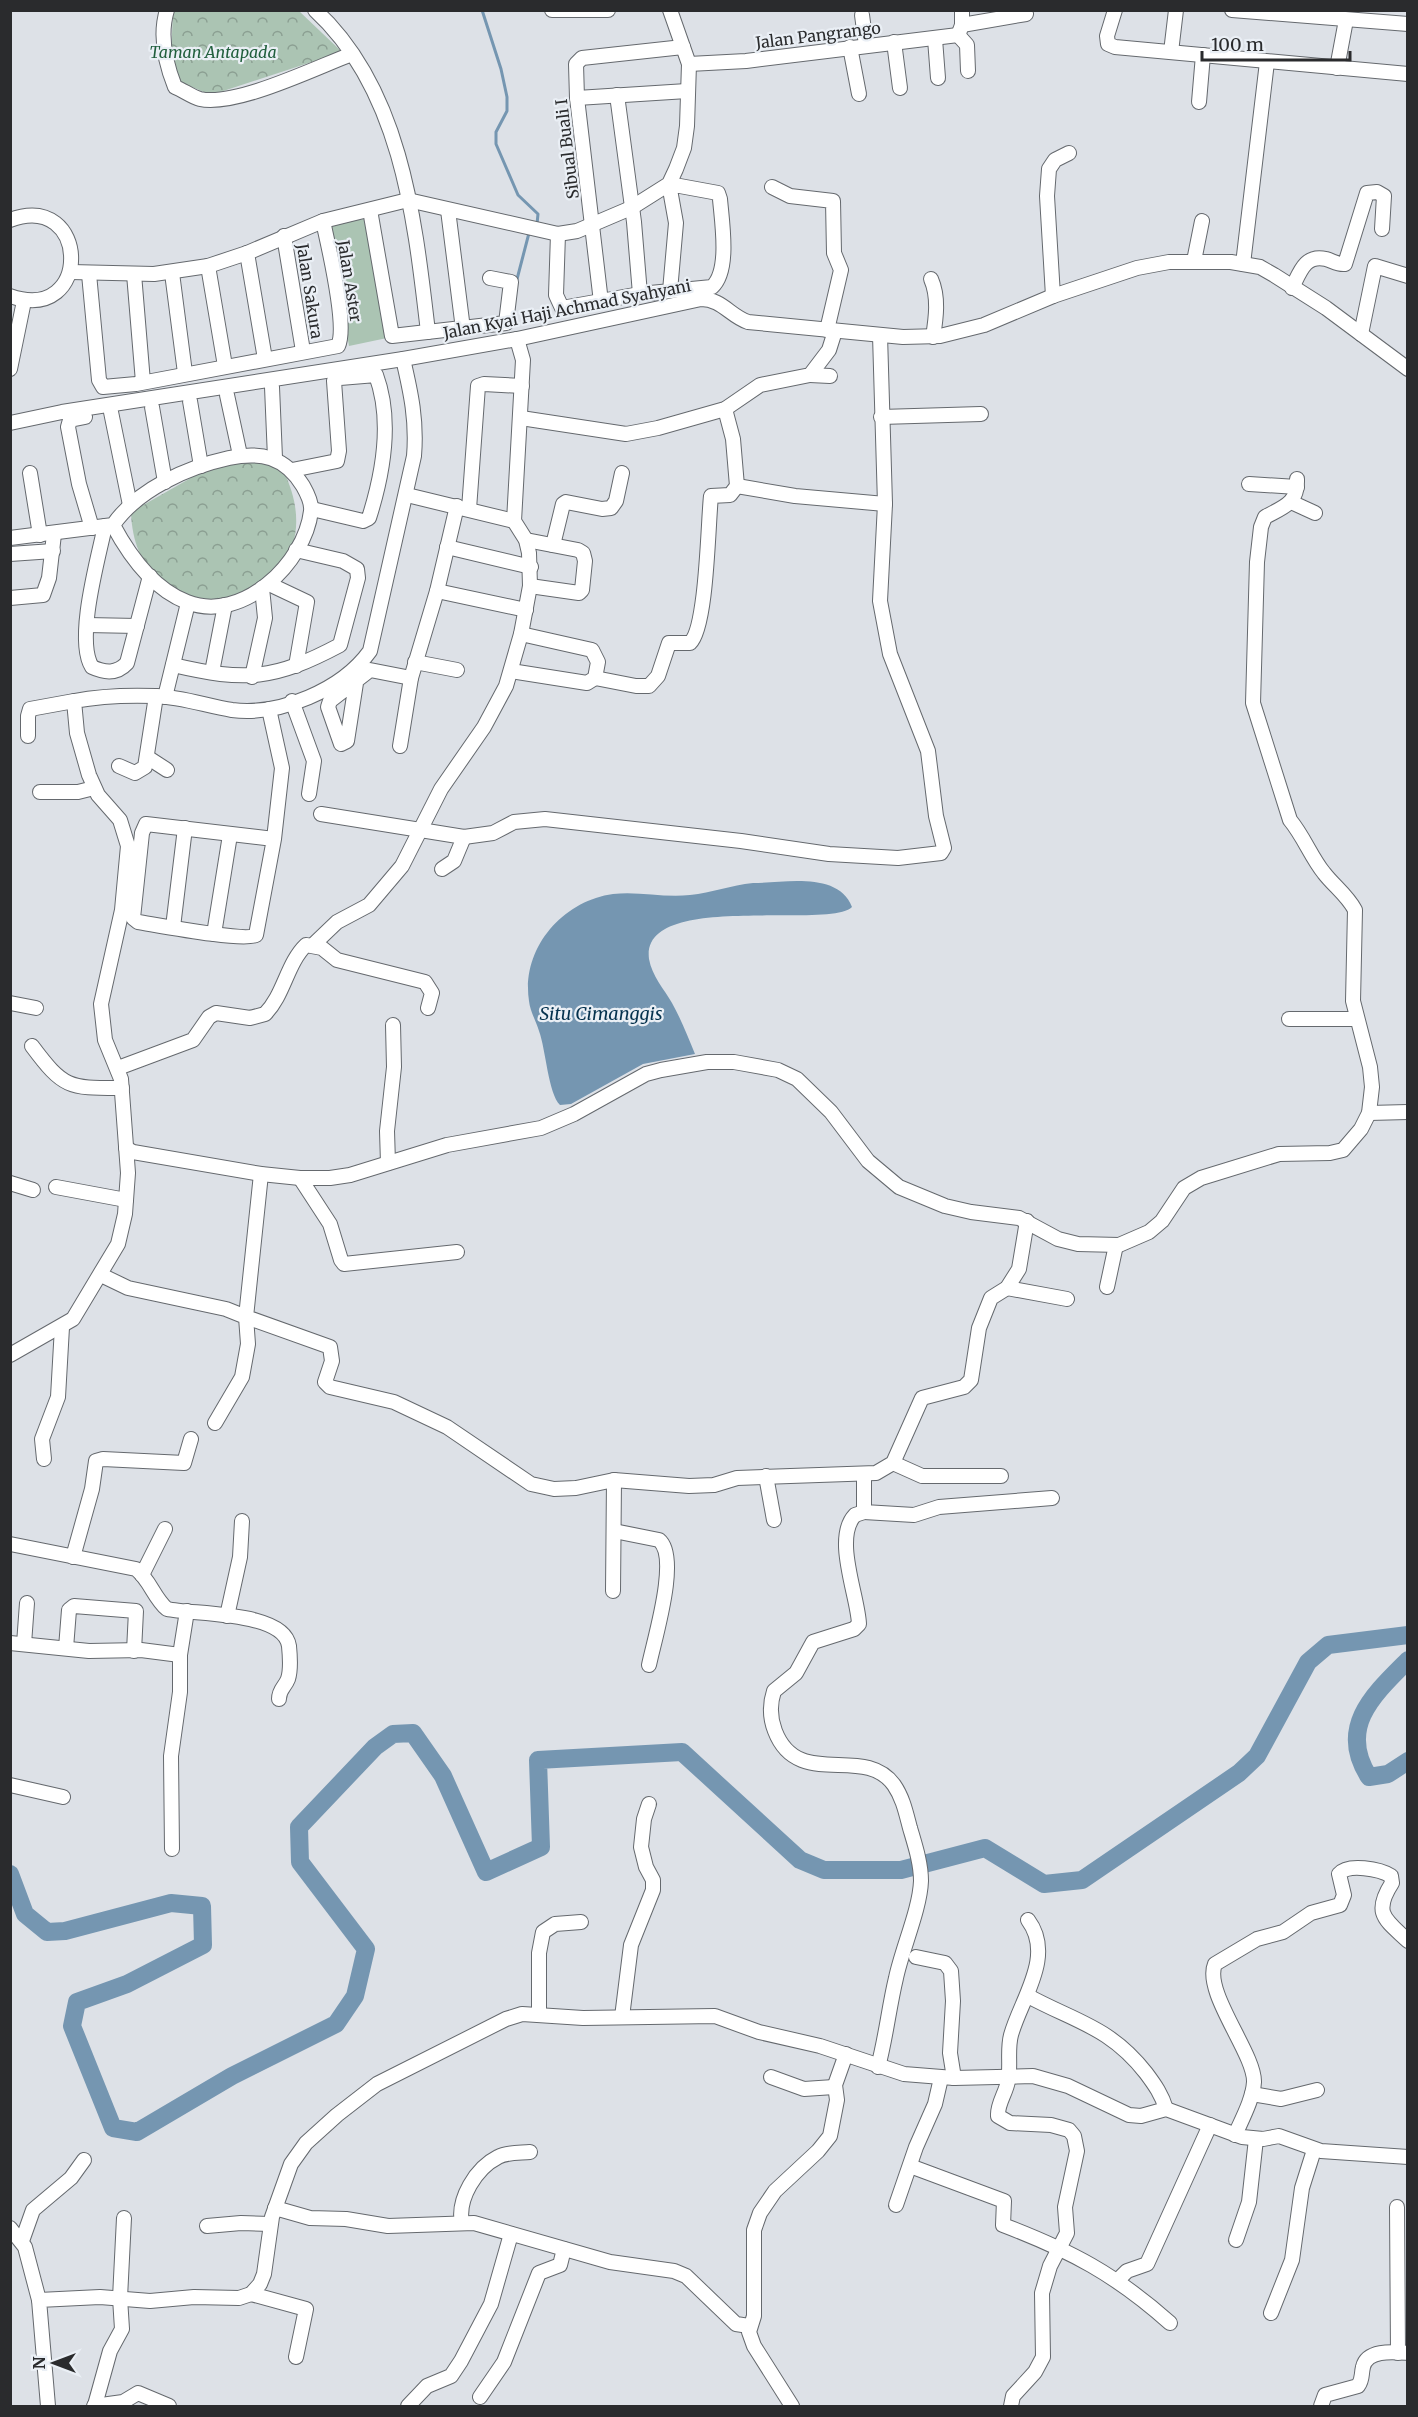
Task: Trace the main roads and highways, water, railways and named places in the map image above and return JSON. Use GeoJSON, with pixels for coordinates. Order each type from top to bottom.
{"type":"FeatureCollection","features":[{"type":"Feature","properties":{"kind":"water","name":"Situ Cimanggis"},"geometry":{"type":"Polygon","coordinates":[[[794,881],[823,884],[835,888],[845,896],[852,907],[836,913],[809,915],[703,918],[674,925],[654,938],[649,959],[655,977],[675,1009],[695,1054],[643,1064],[571,1104],[560,1105],[550,1081],[538,1027],[529,1001],[528,982],[532,963],[549,931],[577,906],[594,898],[632,893],[690,895],[753,883],[794,881]]]}},
{"type":"Feature","properties":{"kind":"waterway"},"geometry":{"type":"LineString","coordinates":[[482,10],[501,69],[507,97],[507,111],[496,132],[496,144],[518,195],[538,214],[537,224]]}},
{"type":"Feature","properties":{"kind":"waterway"},"geometry":{"type":"LineString","coordinates":[[516,283],[529,233]]}},
{"type":"Feature","properties":{"kind":"waterway"},"geometry":{"type":"LineString","coordinates":[[10,1874],[25,1914],[47,1932],[65,1931],[171,1903],[202,1906],[203,1945],[127,1984],[77,2002],[72,2026],[113,2128],[137,2132],[232,2076],[336,2024],[355,1996],[366,1949],[300,1862],[299,1827],[375,1747],[393,1734],[413,1733],[443,1776],[486,1872],[541,1847],[538,1760],[682,1752],[800,1860],[824,1870],[901,1870],[985,1848],[1044,1884],[1082,1880],[1239,1773],[1257,1756],[1308,1662],[1328,1645],[1408,1635]]}},
{"type":"Feature","properties":{"kind":"waterway"},"geometry":{"type":"LineString","coordinates":[[1408,1660],[1372,1699],[1358,1727],[1357,1742],[1360,1759],[1369,1777],[1388,1774],[1408,1761]]}},
{"type":"Feature","properties":{"kind":"park label","name":"Taman Antapada"},"geometry":{"type":"Point","coordinates":[213,52]}}]}
